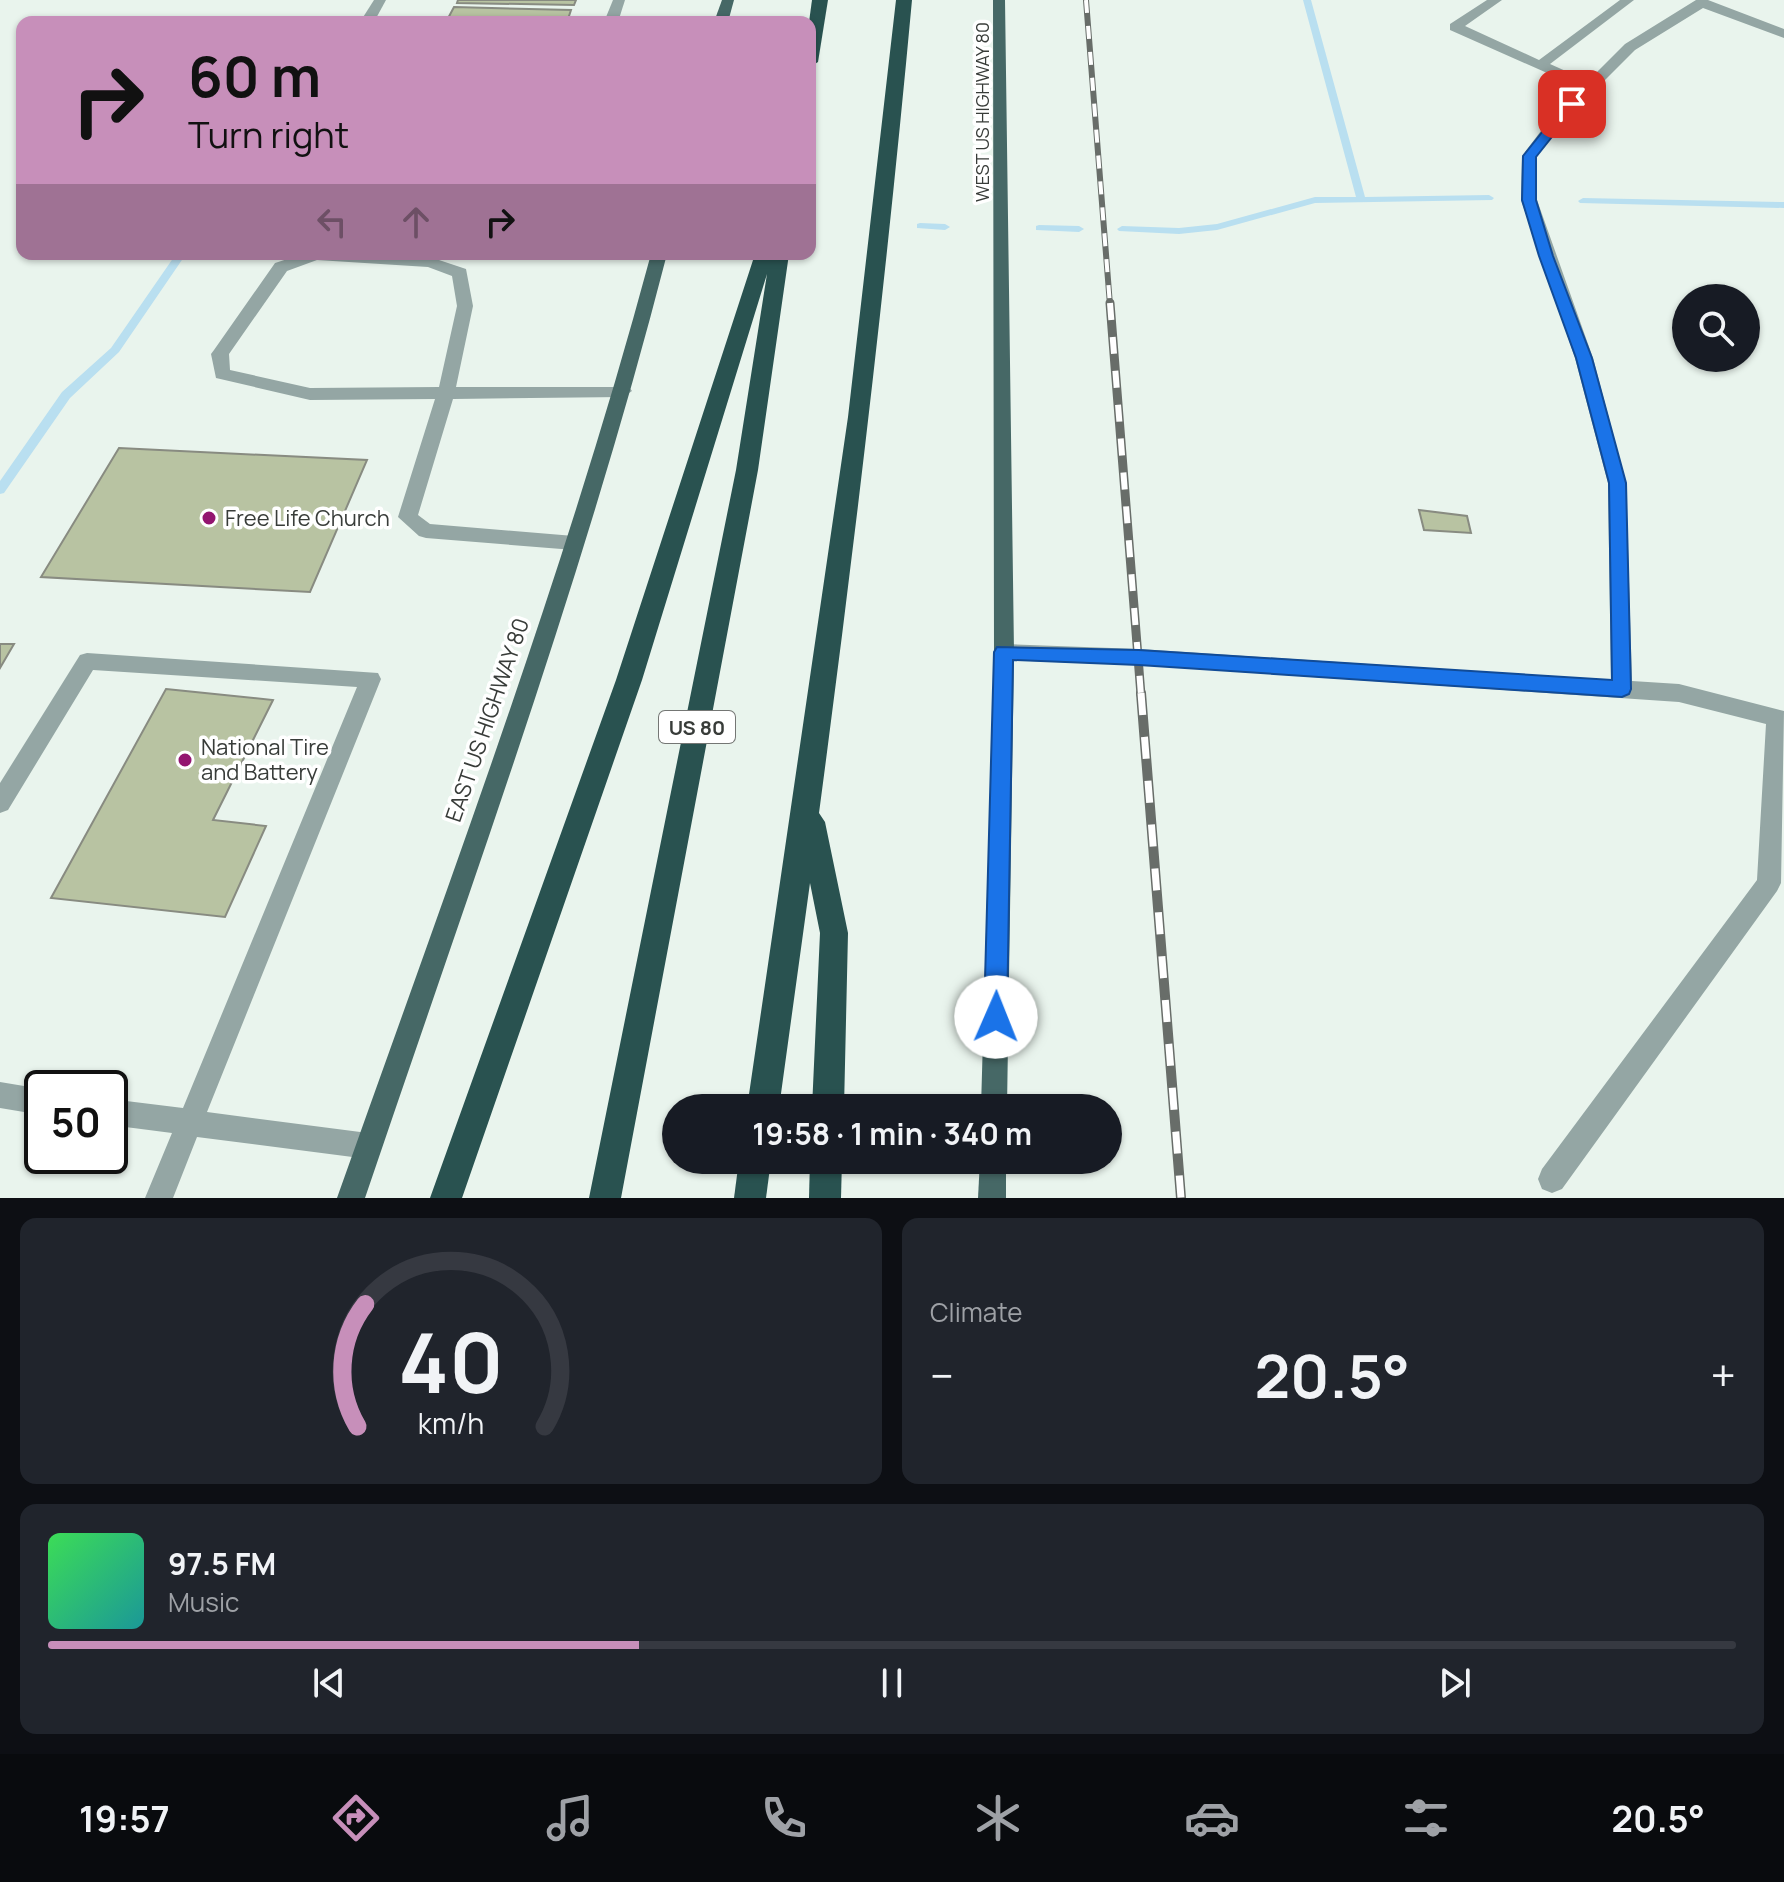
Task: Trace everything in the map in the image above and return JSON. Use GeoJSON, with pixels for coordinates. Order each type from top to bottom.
{"type":"FeatureCollection","features":[{"type":"Feature","properties":{"kind":"highway"},"geometry":{"type":"LineString","coordinates":[[816,25],[820,0]]}},
{"type":"Feature","properties":{"kind":"highway"},"geometry":{"type":"LineString","coordinates":[[765,1094],[807,804],[887,178],[904,0]]}},
{"type":"Feature","properties":{"kind":"highway"},"geometry":{"type":"LineString","coordinates":[[446,1198],[629,680],[762,260]]}},
{"type":"Feature","properties":{"kind":"highway","name":"US 80"},"geometry":{"type":"LineString","coordinates":[[605,1198],[747,470],[779,260]]}},
{"type":"Feature","properties":{"kind":"highway"},"geometry":{"type":"LineString","coordinates":[[807,804],[834,933],[828,1094]]}},
{"type":"Feature","properties":{"kind":"highway"},"geometry":{"type":"LineString","coordinates":[[750,1198],[753,1174]]}},
{"type":"Feature","properties":{"kind":"highway"},"geometry":{"type":"LineString","coordinates":[[825,1198],[826,1174]]}},
{"type":"Feature","properties":{"kind":"main road","name":"WEST US HIGHWAY 80"},"geometry":{"type":"LineString","coordinates":[[999,0],[1004,652]]}},
{"type":"Feature","properties":{"kind":"main road","name":"EAST US HIGHWAY 80"},"geometry":{"type":"LineString","coordinates":[[351,1198],[538,660],[623,391],[657,260]]}},
{"type":"Feature","properties":{"kind":"main road"},"geometry":{"type":"LineString","coordinates":[[994,1094],[1004,652]]}},
{"type":"Feature","properties":{"kind":"main road"},"geometry":{"type":"LineString","coordinates":[[992,1198],[993,1174]]}},
{"type":"Feature","properties":{"kind":"lane"},"geometry":{"type":"LineString","coordinates":[[1496,0],[1455,27],[1589,87]]}},
{"type":"Feature","properties":{"kind":"lane"},"geometry":{"type":"LineString","coordinates":[[1540,65],[1628,0]]}},
{"type":"Feature","properties":{"kind":"lane"},"geometry":{"type":"LineString","coordinates":[[1622,689],[1617,483],[1584,358],[1529,200],[1529,156],[1555,122],[1630,47],[1702,1],[1784,34]]}},
{"type":"Feature","properties":{"kind":"lane"},"geometry":{"type":"LineString","coordinates":[[301,260],[281,267],[220,354],[222,374],[310,394],[623,391]]}},
{"type":"Feature","properties":{"kind":"lane"},"geometry":{"type":"LineString","coordinates":[[397,260],[430,262],[460,273],[465,306],[446,393],[408,517],[426,531],[574,543]]}},
{"type":"Feature","properties":{"kind":"lane"},"geometry":{"type":"LineString","coordinates":[[1004,652],[1139,657],[1679,693],[1780,719],[1769,883],[1552,1179]]}},
{"type":"Feature","properties":{"kind":"lane"},"geometry":{"type":"LineString","coordinates":[[0,803],[87,661],[371,679],[159,1198]]}},
{"type":"Feature","properties":{"kind":"lane"},"geometry":{"type":"LineString","coordinates":[[0,1095],[24,1099]]}},
{"type":"Feature","properties":{"kind":"lane"},"geometry":{"type":"LineString","coordinates":[[128,1115],[368,1146]]}},
{"type":"Feature","properties":{"kind":"building"},"geometry":{"type":"Polygon","coordinates":[[[458,0],[576,0],[574,5],[457,3],[458,0]]]}},
{"type":"Feature","properties":{"kind":"building"},"geometry":{"type":"Polygon","coordinates":[[[454,7],[571,10],[569,16],[449,16],[454,7]]]}},
{"type":"Feature","properties":{"kind":"building","name":"Free Life Church"},"geometry":{"type":"Polygon","coordinates":[[[119,448],[367,460],[310,592],[41,577],[119,448]]]}},
{"type":"Feature","properties":{"kind":"building"},"geometry":{"type":"Polygon","coordinates":[[[1419,510],[1467,516],[1471,533],[1424,530],[1419,510]]]}},
{"type":"Feature","properties":{"kind":"building"},"geometry":{"type":"Polygon","coordinates":[[[0,644],[14,644],[0,668],[0,644]]]}},
{"type":"Feature","properties":{"kind":"building","name":"National Tire and Battery"},"geometry":{"type":"Polygon","coordinates":[[[166,689],[273,700],[213,820],[266,826],[225,917],[51,898],[166,689]]]}},
{"type":"Feature","properties":{"kind":"waterway"},"geometry":{"type":"LineString","coordinates":[[1307,0],[1361,198]]}},
{"type":"Feature","properties":{"kind":"waterway"},"geometry":{"type":"LineString","coordinates":[[1122,229],[1179,231],[1217,227],[1315,200],[1489,198]]}},
{"type":"Feature","properties":{"kind":"waterway"},"geometry":{"type":"LineString","coordinates":[[1583,201],[1784,205]]}},
{"type":"Feature","properties":{"kind":"waterway"},"geometry":{"type":"LineString","coordinates":[[920,226],[945,227]]}},
{"type":"Feature","properties":{"kind":"waterway"},"geometry":{"type":"LineString","coordinates":[[1039,228],[1079,229]]}},
{"type":"Feature","properties":{"kind":"waterway"},"geometry":{"type":"LineString","coordinates":[[0,490],[66,395],[115,350],[177,260]]}},
{"type":"Feature","properties":{"kind":"railway"},"geometry":{"type":"LineString","coordinates":[[1086,0],[1110,305]]}},
{"type":"Feature","properties":{"kind":"railway"},"geometry":{"type":"LineString","coordinates":[[1110,303],[1141,695]]}},
{"type":"Feature","properties":{"kind":"railway"},"geometry":{"type":"LineString","coordinates":[[1141,693],[1181,1198]]}},
{"type":"Feature","properties":{"kind":"place","name":"Free Life Church"},"geometry":{"type":"Point","coordinates":[209,518]}},
{"type":"Feature","properties":{"kind":"place","name":"National Tire and Battery"},"geometry":{"type":"Point","coordinates":[185,760]}},
{"type":"Feature","properties":{"kind":"route"},"geometry":{"type":"LineString","coordinates":[[996,1017],[1004,652],[1139,657],[1622,689],[1617,483],[1584,358],[1529,200],[1529,156],[1572,104]]}}]}
